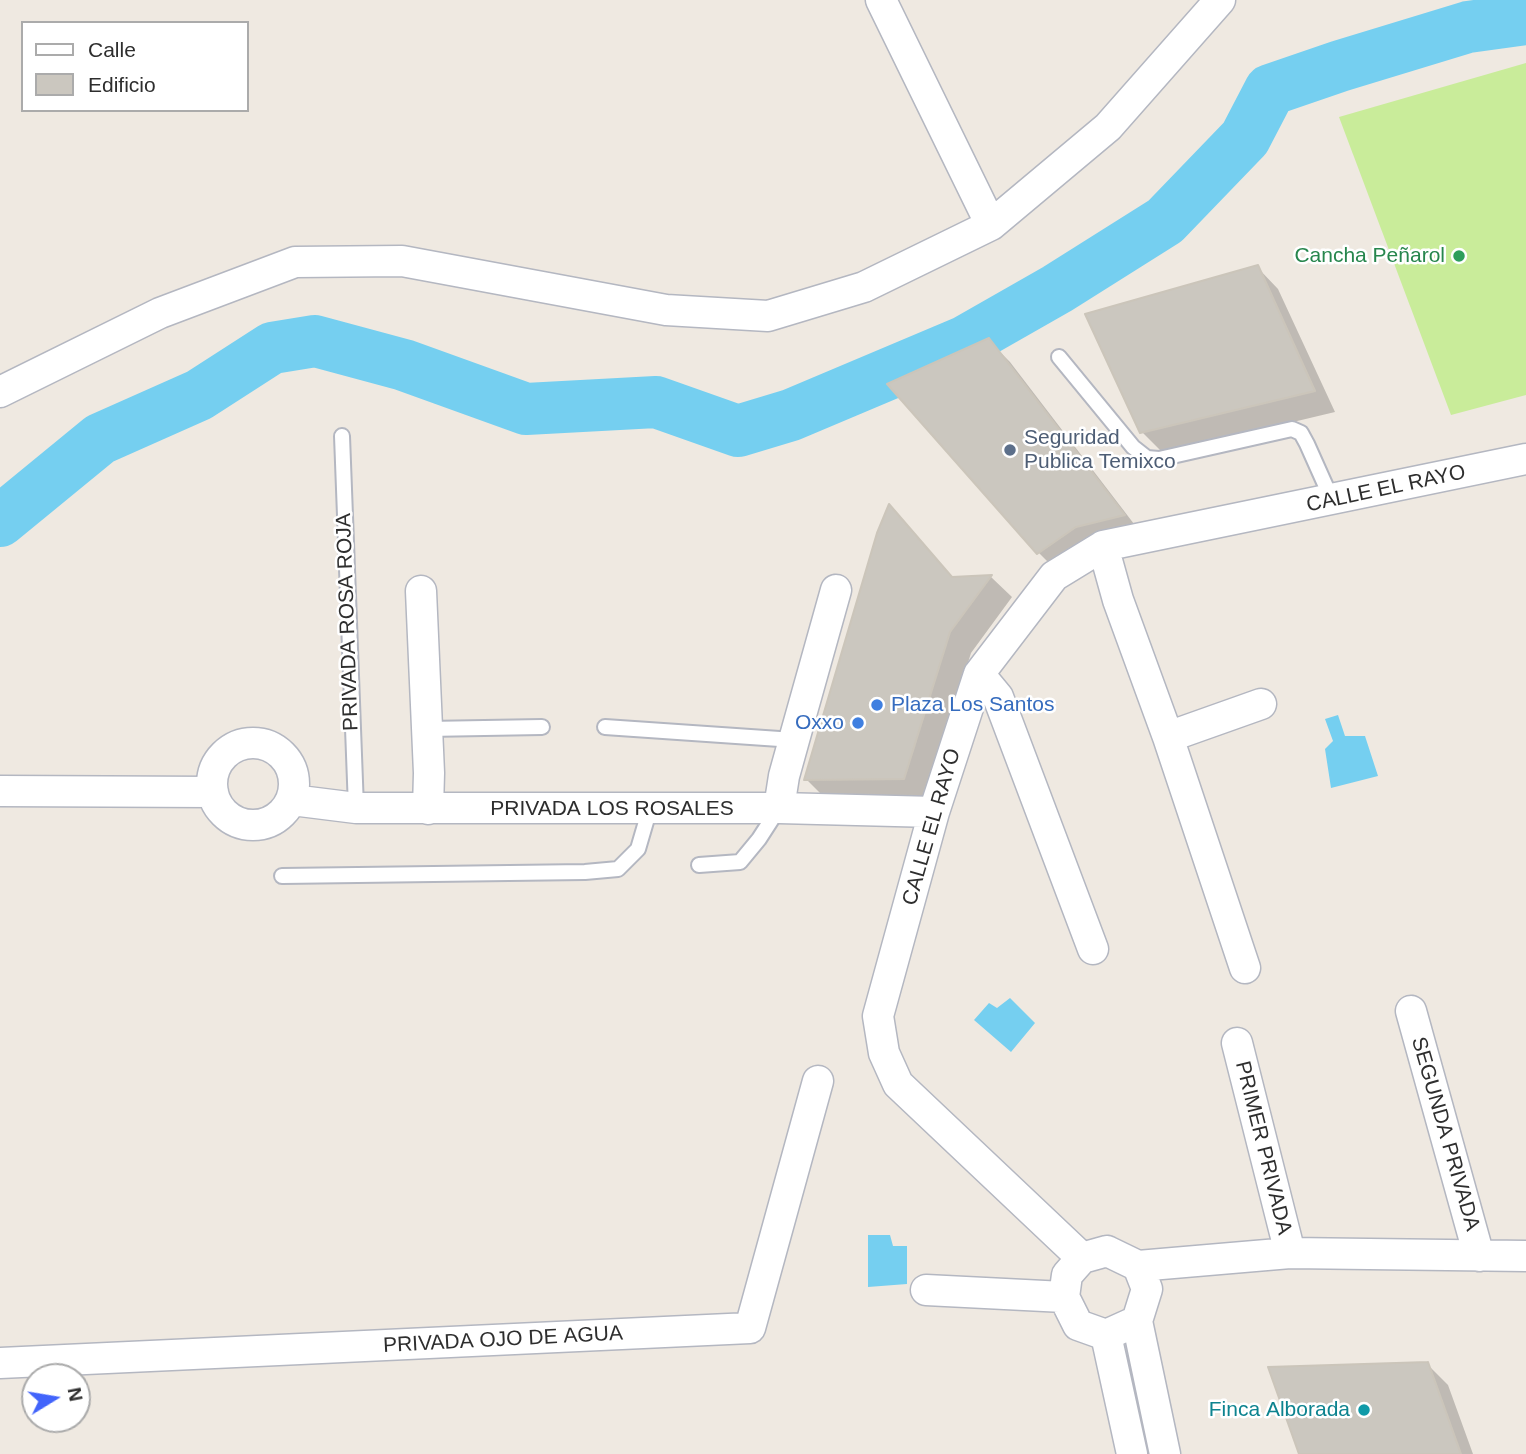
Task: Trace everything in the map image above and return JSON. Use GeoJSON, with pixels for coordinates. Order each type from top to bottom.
{"type":"FeatureCollection","features":[{"type":"Feature","properties":{"kind":"street"},"geometry":{"type":"LineString","coordinates":[[881,0],[991,225]]}},
{"type":"Feature","properties":{"kind":"street"},"geometry":{"type":"LineString","coordinates":[[0,392],[160,313],[295,262],[402,261],[666,310],[768,316],[863,287],[991,225],[1108,127],[1220,0]]}},
{"type":"Feature","properties":{"kind":"street","name":"CALLE EL RAYO"},"geometry":{"type":"LineString","coordinates":[[1082,1258],[898,1084],[884,1053],[878,1016],[934,812],[979,674],[1054,576],[1103,546],[1526,459]]}},
{"type":"Feature","properties":{"kind":"street"},"geometry":{"type":"LineString","coordinates":[[1103,546],[1118,600],[1168,737],[1245,968]]}},
{"type":"Feature","properties":{"kind":"street"},"geometry":{"type":"LineString","coordinates":[[779,808],[794,740],[836,590]]}},
{"type":"Feature","properties":{"kind":"street"},"geometry":{"type":"LineString","coordinates":[[421,592],[429,774],[428,809]]}},
{"type":"Feature","properties":{"kind":"street"},"geometry":{"type":"LineString","coordinates":[[979,674],[998,696],[1093,948]]}},
{"type":"Feature","properties":{"kind":"street"},"geometry":{"type":"LineString","coordinates":[[1168,737],[1261,704]]}},
{"type":"Feature","properties":{"kind":"street"},"geometry":{"type":"LineString","coordinates":[[246,743],[267,745],[285,758],[294,778],[292,800],[279,817],[260,825],[239,824],[222,811],[213,792],[214,771],[226,753],[246,743]]}},
{"type":"Feature","properties":{"kind":"street"},"geometry":{"type":"LineString","coordinates":[[0,791],[213,792]]}},
{"type":"Feature","properties":{"kind":"street","name":"PRIVADA LOS ROSALES"},"geometry":{"type":"LineString","coordinates":[[292,800],[356,808],[779,808],[934,812]]}},
{"type":"Feature","properties":{"kind":"street","name":"SEGUNDA PRIVADA"},"geometry":{"type":"LineString","coordinates":[[1410,1012],[1479,1256]]}},
{"type":"Feature","properties":{"kind":"street","name":"PRIMER PRIVADA"},"geometry":{"type":"LineString","coordinates":[[1237,1043],[1290,1253]]}},
{"type":"Feature","properties":{"kind":"street","name":"PRIVADA OJO DE AGUA"},"geometry":{"type":"LineString","coordinates":[[0,1363],[750,1328],[818,1080]]}},
{"type":"Feature","properties":{"kind":"street"},"geometry":{"type":"LineString","coordinates":[[1137,1321],[1107,1335],[1078,1325],[1064,1297],[1068,1275],[1082,1258],[1107,1251],[1138,1266],[1290,1253],[1526,1256]]}},
{"type":"Feature","properties":{"kind":"street"},"geometry":{"type":"LineString","coordinates":[[1138,1266],[1147,1289],[1137,1321],[1165,1454]]}},
{"type":"Feature","properties":{"kind":"street"},"geometry":{"type":"LineString","coordinates":[[926,1290],[1064,1297]]}},
{"type":"Feature","properties":{"kind":"street"},"geometry":{"type":"LineString","coordinates":[[1107,1335],[1132,1454]]}},
{"type":"Feature","properties":{"kind":"lane"},"geometry":{"type":"LineString","coordinates":[[1059,357],[1133,447],[1147,458],[1159,459],[1292,429],[1301,433],[1332,500]]}},
{"type":"Feature","properties":{"kind":"lane","name":"PRIVADA ROSA ROJA"},"geometry":{"type":"LineString","coordinates":[[342,436],[356,808]]}},
{"type":"Feature","properties":{"kind":"lane"},"geometry":{"type":"LineString","coordinates":[[427,729],[542,727]]}},
{"type":"Feature","properties":{"kind":"lane"},"geometry":{"type":"LineString","coordinates":[[605,727],[794,740]]}},
{"type":"Feature","properties":{"kind":"lane"},"geometry":{"type":"LineString","coordinates":[[282,876],[585,873],[618,869],[638,849],[650,808]]}},
{"type":"Feature","properties":{"kind":"lane"},"geometry":{"type":"LineString","coordinates":[[699,865],[740,862],[779,808]]}},
{"type":"Feature","properties":{"kind":"green space","name":"Cancha Peñarol"},"geometry":{"type":"Polygon","coordinates":[[[1526,63],[1526,395],[1451,415],[1339,117],[1526,63]]]}},
{"type":"Feature","properties":{"kind":"water"},"geometry":{"type":"Polygon","coordinates":[[[1338,715],[1345,736],[1365,736],[1378,776],[1331,788],[1325,749],[1333,741],[1325,719],[1338,715]]]}},
{"type":"Feature","properties":{"kind":"water"},"geometry":{"type":"Polygon","coordinates":[[[1010,998],[1035,1023],[1011,1052],[974,1020],[989,1003],[997,1008],[1010,998]]]}},
{"type":"Feature","properties":{"kind":"water"},"geometry":{"type":"Polygon","coordinates":[[[868,1235],[890,1235],[893,1246],[907,1246],[907,1284],[868,1287],[868,1235]]]}},
{"type":"Feature","properties":{"kind":"building"},"geometry":{"type":"Polygon","coordinates":[[[1258,265],[1315,391],[1140,433],[1085,314],[1258,265]]]}},
{"type":"Feature","properties":{"kind":"building","name":"Seguridad Publica Temixco"},"geometry":{"type":"Polygon","coordinates":[[[989,338],[1125,515],[1076,527],[1037,554],[887,384],[989,338]]]}},
{"type":"Feature","properties":{"kind":"building","name":"Plaza Los Santos"},"geometry":{"type":"Polygon","coordinates":[[[889,504],[952,577],[992,575],[950,632],[904,779],[804,780],[877,533],[889,504]]]}},
{"type":"Feature","properties":{"kind":"building","name":"Finca Alborada"},"geometry":{"type":"Polygon","coordinates":[[[1428,1362],[1461,1454],[1299,1454],[1268,1367],[1428,1362]]]}},
{"type":"Feature","properties":{"kind":"waterway"},"geometry":{"type":"LineString","coordinates":[[0,521],[100,439],[199,395],[272,348],[315,341],[404,365],[526,409],[656,402],[738,431],[791,415],[964,342],[1057,289],[1165,221],[1245,138],[1270,90],[1468,27],[1526,19]]}},
{"type":"Feature","properties":{"kind":"place","name":"Cancha Peñarol"},"geometry":{"type":"Point","coordinates":[1459,256]}},
{"type":"Feature","properties":{"kind":"place","name":"Seguridad Publica Temixco"},"geometry":{"type":"Point","coordinates":[1010,450]}},
{"type":"Feature","properties":{"kind":"place","name":"Plaza Los Santos"},"geometry":{"type":"Point","coordinates":[877,705]}},
{"type":"Feature","properties":{"kind":"place","name":"Oxxo"},"geometry":{"type":"Point","coordinates":[858,723]}},
{"type":"Feature","properties":{"kind":"place","name":"Finca Alborada"},"geometry":{"type":"Point","coordinates":[1364,1410]}}]}
